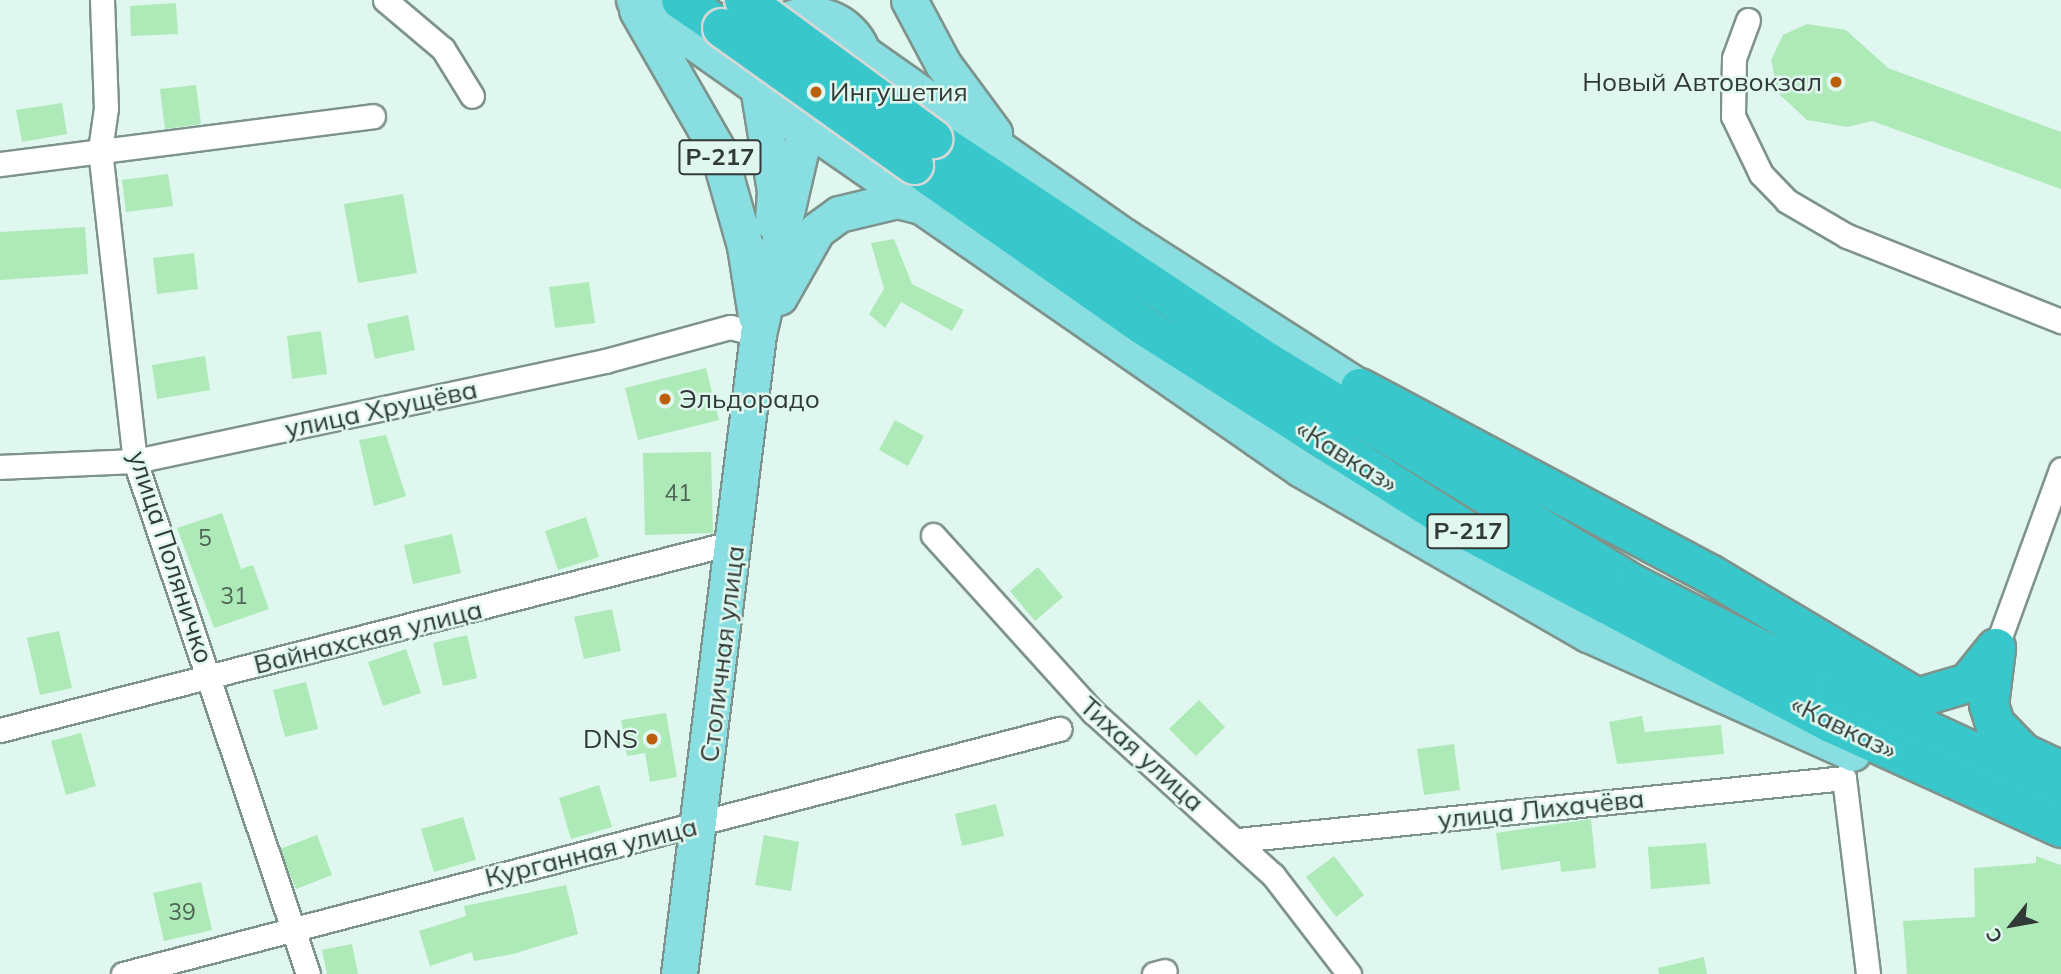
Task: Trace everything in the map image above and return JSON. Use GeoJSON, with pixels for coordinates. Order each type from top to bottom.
{"type":"FeatureCollection","features":[{"type":"Feature","properties":{"kind":"highway","name":"«Кавказ»"},"geometry":{"type":"LineString","coordinates":[[681,0],[733,14],[923,152],[1144,326],[1466,530],[1831,723],[2061,830]]}},
{"type":"Feature","properties":{"kind":"highway","name":"«Кавказ»"},"geometry":{"type":"LineString","coordinates":[[923,152],[1468,487],[1635,584],[1964,750],[2061,792]]}},
{"type":"Feature","properties":{"kind":"highway"},"geometry":{"type":"LineString","coordinates":[[1360,388],[1710,574],[1917,698],[1969,683],[1996,648]]}},
{"type":"Feature","properties":{"kind":"highway"},"geometry":{"type":"LineString","coordinates":[[1996,648],[1989,705],[1995,724],[2023,753],[2061,771]]}},
{"type":"Feature","properties":{"kind":"main road","name":"Р-217"},"geometry":{"type":"LineString","coordinates":[[632,0],[758,87],[775,191],[765,298]]}},
{"type":"Feature","properties":{"kind":"main road","name":"Р-217"},"geometry":{"type":"LineString","coordinates":[[632,0],[718,151],[745,246],[758,334]]}},
{"type":"Feature","properties":{"kind":"main road","name":"Р-217"},"geometry":{"type":"LineString","coordinates":[[909,0],[949,73],[1018,164]]}},
{"type":"Feature","properties":{"kind":"main road"},"geometry":{"type":"LineString","coordinates":[[797,5],[851,27],[866,75],[854,105],[827,124],[806,126],[776,114],[758,87],[761,45],[797,5]]}},
{"type":"Feature","properties":{"kind":"main road","name":"Р-217"},"geometry":{"type":"LineString","coordinates":[[851,27],[1018,164],[1360,388],[1801,646],[1964,750]]}},
{"type":"Feature","properties":{"kind":"main road","name":"Р-217"},"geometry":{"type":"LineString","coordinates":[[765,298],[806,126],[1301,469],[1588,634],[1942,793],[2061,830]]}},
{"type":"Feature","properties":{"kind":"main road"},"geometry":{"type":"LineString","coordinates":[[758,334],[817,230],[870,203],[924,206]]}},
{"type":"Feature","properties":{"kind":"main road"},"geometry":{"type":"LineString","coordinates":[[758,334],[765,298]]}},
{"type":"Feature","properties":{"kind":"main road","name":"Столичная улица"},"geometry":{"type":"LineString","coordinates":[[679,974],[701,824],[758,334]]}},
{"type":"Feature","properties":{"kind":"street","name":"улица Поляничко"},"geometry":{"type":"LineString","coordinates":[[102,0],[106,107],[100,150],[135,461],[308,974]]}},
{"type":"Feature","properties":{"kind":"street"},"geometry":{"type":"LineString","coordinates":[[385,0],[443,49],[472,96]]}},
{"type":"Feature","properties":{"kind":"street"},"geometry":{"type":"LineString","coordinates":[[1748,20],[1734,58],[1733,116],[1761,174],[1787,201],[1847,236],[2061,321]]}},
{"type":"Feature","properties":{"kind":"street"},"geometry":{"type":"LineString","coordinates":[[0,164],[373,116]]}},
{"type":"Feature","properties":{"kind":"street","name":"улица Хрущёва"},"geometry":{"type":"LineString","coordinates":[[0,467],[135,461],[605,361],[730,327],[758,334]]}},
{"type":"Feature","properties":{"kind":"street"},"geometry":{"type":"LineString","coordinates":[[1996,648],[2061,469]]}},
{"type":"Feature","properties":{"kind":"street","name":"Тихая улица"},"geometry":{"type":"LineString","coordinates":[[933,535],[1093,712],[1238,840],[1349,974]]}},
{"type":"Feature","properties":{"kind":"street","name":"Вайнахская улица"},"geometry":{"type":"LineString","coordinates":[[0,730],[735,542]]}},
{"type":"Feature","properties":{"kind":"street","name":"Курганная улица"},"geometry":{"type":"LineString","coordinates":[[123,974],[1059,729]]}},
{"type":"Feature","properties":{"kind":"street","name":"улица Лихачёва"},"geometry":{"type":"LineString","coordinates":[[1238,840],[1844,778],[1868,974]]}},
{"type":"Feature","properties":{"kind":"building"},"geometry":{"type":"Polygon","coordinates":[[[176,3],[178,34],[131,36],[130,6],[176,3]]]}},
{"type":"Feature","properties":{"kind":"building"},"geometry":{"type":"Polygon","coordinates":[[[1807,24],[1846,30],[1888,68],[2061,132],[2061,189],[1872,121],[1847,127],[1807,120],[1778,93],[1771,60],[1783,35],[1807,24]]]}},
{"type":"Feature","properties":{"kind":"building"},"geometry":{"type":"Polygon","coordinates":[[[196,85],[201,124],[165,129],[160,89],[196,85]]]}},
{"type":"Feature","properties":{"kind":"building"},"geometry":{"type":"Polygon","coordinates":[[[62,103],[67,134],[22,142],[16,110],[62,103]]]}},
{"type":"Feature","properties":{"kind":"building"},"geometry":{"type":"Polygon","coordinates":[[[168,174],[173,206],[126,212],[122,180],[168,174]]]}},
{"type":"Feature","properties":{"kind":"building"},"geometry":{"type":"Polygon","coordinates":[[[403,194],[417,273],[358,283],[344,204],[403,194]]]}},
{"type":"Feature","properties":{"kind":"building"},"geometry":{"type":"Polygon","coordinates":[[[85,227],[88,274],[0,280],[0,232],[85,227]]]}},
{"type":"Feature","properties":{"kind":"building"},"geometry":{"type":"Polygon","coordinates":[[[894,239],[912,284],[964,310],[952,331],[901,302],[885,328],[869,314],[884,289],[871,243],[894,239]]]}},
{"type":"Feature","properties":{"kind":"building"},"geometry":{"type":"Polygon","coordinates":[[[194,253],[198,289],[157,294],[153,258],[194,253]]]}},
{"type":"Feature","properties":{"kind":"building"},"geometry":{"type":"Polygon","coordinates":[[[589,282],[595,323],[555,328],[549,287],[589,282]]]}},
{"type":"Feature","properties":{"kind":"building"},"geometry":{"type":"Polygon","coordinates":[[[408,315],[415,350],[375,359],[367,324],[408,315]]]}},
{"type":"Feature","properties":{"kind":"building"},"geometry":{"type":"Polygon","coordinates":[[[321,331],[327,374],[292,379],[287,336],[321,331]]]}},
{"type":"Feature","properties":{"kind":"building"},"geometry":{"type":"Polygon","coordinates":[[[205,356],[210,390],[157,399],[152,365],[205,356]]]}},
{"type":"Feature","properties":{"kind":"building"},"geometry":{"type":"Polygon","coordinates":[[[706,368],[719,420],[638,440],[625,388],[706,368]]]}},
{"type":"Feature","properties":{"kind":"building"},"geometry":{"type":"Polygon","coordinates":[[[895,420],[924,436],[908,466],[879,450],[895,420]]]}},
{"type":"Feature","properties":{"kind":"building"},"geometry":{"type":"Polygon","coordinates":[[[386,435],[406,496],[374,506],[359,440],[386,435]]]}},
{"type":"Feature","properties":{"kind":"building"},"geometry":{"type":"Polygon","coordinates":[[[711,452],[713,533],[645,535],[643,453],[711,452]]]}},
{"type":"Feature","properties":{"kind":"building"},"geometry":{"type":"Polygon","coordinates":[[[222,513],[241,569],[253,565],[269,609],[214,628],[177,528],[222,513]]]}},
{"type":"Feature","properties":{"kind":"building"},"geometry":{"type":"Polygon","coordinates":[[[586,517],[599,557],[558,570],[545,531],[586,517]]]}},
{"type":"Feature","properties":{"kind":"building"},"geometry":{"type":"Polygon","coordinates":[[[452,534],[461,573],[413,584],[404,545],[452,534]]]}},
{"type":"Feature","properties":{"kind":"building"},"geometry":{"type":"Polygon","coordinates":[[[1038,567],[1063,597],[1035,621],[1010,591],[1038,567]]]}},
{"type":"Feature","properties":{"kind":"building"},"geometry":{"type":"Polygon","coordinates":[[[612,609],[621,651],[584,659],[574,617],[612,609]]]}},
{"type":"Feature","properties":{"kind":"building"},"geometry":{"type":"Polygon","coordinates":[[[59,631],[72,688],[40,695],[27,638],[59,631]]]}},
{"type":"Feature","properties":{"kind":"building"},"geometry":{"type":"Polygon","coordinates":[[[467,635],[477,678],[443,686],[433,643],[467,635]]]}},
{"type":"Feature","properties":{"kind":"building"},"geometry":{"type":"Polygon","coordinates":[[[406,649],[421,693],[383,706],[368,662],[406,649]]]}},
{"type":"Feature","properties":{"kind":"building"},"geometry":{"type":"Polygon","coordinates":[[[306,682],[318,729],[285,737],[273,690],[306,682]]]}},
{"type":"Feature","properties":{"kind":"building"},"geometry":{"type":"Polygon","coordinates":[[[1199,700],[1225,727],[1196,756],[1169,729],[1199,700]]]}},
{"type":"Feature","properties":{"kind":"building"},"geometry":{"type":"Polygon","coordinates":[[[666,713],[677,777],[650,782],[645,753],[627,756],[621,720],[666,713]]]}},
{"type":"Feature","properties":{"kind":"building"},"geometry":{"type":"Polygon","coordinates":[[[1642,716],[1645,732],[1721,725],[1724,754],[1617,764],[1609,722],[1642,716]]]}},
{"type":"Feature","properties":{"kind":"building"},"geometry":{"type":"Polygon","coordinates":[[[81,733],[96,786],[66,795],[51,741],[81,733]]]}},
{"type":"Feature","properties":{"kind":"building"},"geometry":{"type":"Polygon","coordinates":[[[1454,744],[1460,790],[1424,795],[1417,749],[1454,744]]]}},
{"type":"Feature","properties":{"kind":"building"},"geometry":{"type":"Polygon","coordinates":[[[599,785],[612,827],[571,839],[559,798],[599,785]]]}},
{"type":"Feature","properties":{"kind":"building"},"geometry":{"type":"Polygon","coordinates":[[[996,804],[1004,836],[962,846],[955,814],[996,804]]]}},
{"type":"Feature","properties":{"kind":"building"},"geometry":{"type":"Polygon","coordinates":[[[463,817],[476,860],[434,872],[421,829],[463,817]]]}},
{"type":"Feature","properties":{"kind":"building"},"geometry":{"type":"Polygon","coordinates":[[[1591,819],[1596,868],[1561,872],[1560,861],[1501,870],[1496,833],[1591,819]]]}},
{"type":"Feature","properties":{"kind":"building"},"geometry":{"type":"Polygon","coordinates":[[[317,835],[332,875],[296,889],[280,849],[317,835]]]}},
{"type":"Feature","properties":{"kind":"building"},"geometry":{"type":"Polygon","coordinates":[[[764,835],[799,842],[791,891],[755,885],[764,835]]]}},
{"type":"Feature","properties":{"kind":"building"},"geometry":{"type":"Polygon","coordinates":[[[1706,843],[1710,884],[1651,889],[1648,847],[1706,843]]]}},
{"type":"Feature","properties":{"kind":"building"},"geometry":{"type":"Polygon","coordinates":[[[1334,856],[1364,895],[1336,917],[1306,877],[1334,856]]]}},
{"type":"Feature","properties":{"kind":"building"},"geometry":{"type":"Polygon","coordinates":[[[2036,856],[2061,865],[2061,974],[1907,974],[1903,921],[1975,917],[1974,868],[2036,863],[2036,856]]]}},
{"type":"Feature","properties":{"kind":"building"},"geometry":{"type":"Polygon","coordinates":[[[201,882],[212,930],[164,941],[153,893],[201,882]]]}},
{"type":"Feature","properties":{"kind":"building"},"geometry":{"type":"Polygon","coordinates":[[[566,885],[578,934],[513,954],[474,961],[472,952],[430,966],[419,931],[466,916],[464,906],[566,885]]]}},
{"type":"Feature","properties":{"kind":"building"},"geometry":{"type":"Polygon","coordinates":[[[352,944],[358,974],[327,974],[322,950],[352,944]]]}},
{"type":"Feature","properties":{"kind":"building"},"geometry":{"type":"Polygon","coordinates":[[[1704,957],[1707,974],[1659,974],[1658,968],[1704,957]]]}},
{"type":"Feature","properties":{"kind":"place","name":"Новый Автовокзал"},"geometry":{"type":"Point","coordinates":[1836,82]}},
{"type":"Feature","properties":{"kind":"place","name":"Ингушетия"},"geometry":{"type":"Point","coordinates":[816,92]}},
{"type":"Feature","properties":{"kind":"place","name":"Эльдорадо"},"geometry":{"type":"Point","coordinates":[665,399]}},
{"type":"Feature","properties":{"kind":"place","name":"DNS"},"geometry":{"type":"Point","coordinates":[652,739]}}]}
